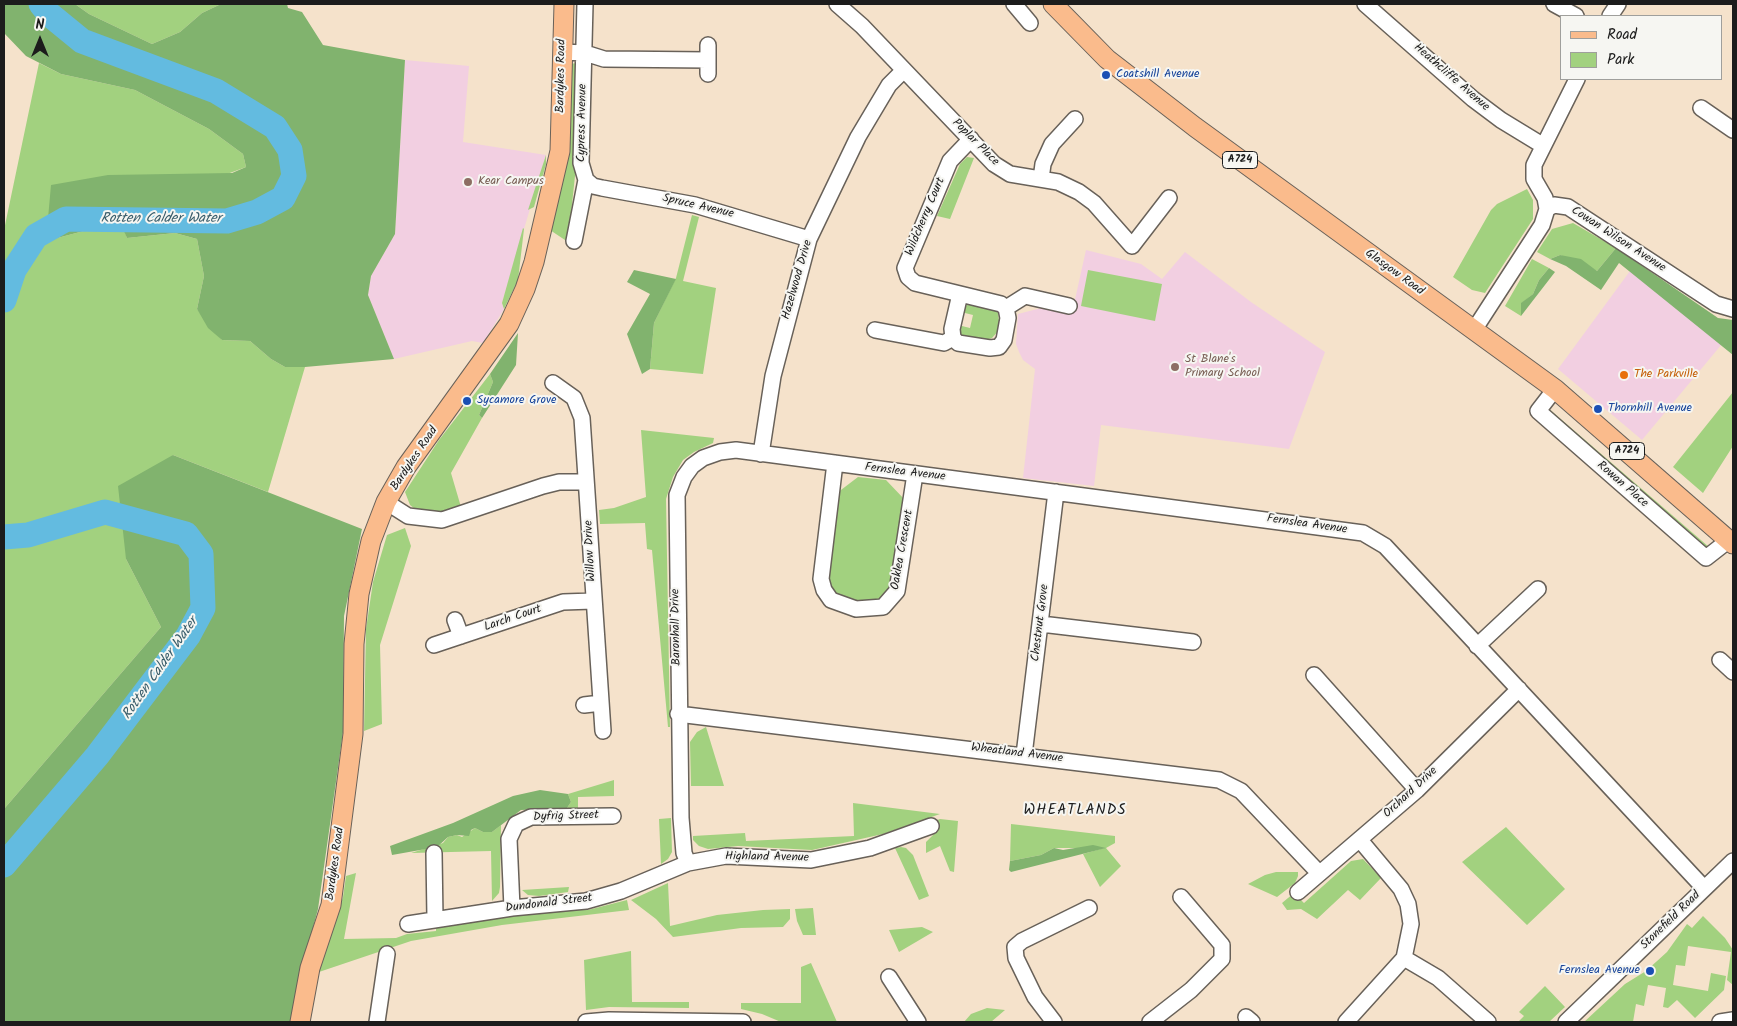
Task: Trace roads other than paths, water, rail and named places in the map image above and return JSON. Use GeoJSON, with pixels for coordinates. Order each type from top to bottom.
{"type":"FeatureCollection","features":[{"type":"Feature","properties":{"kind":"main road","name":"Bardykes Road"},"geometry":{"type":"LineString","coordinates":[[300,1022],[310,968],[331,905],[353,734],[354,644],[359,594],[371,541],[386,502],[406,467],[510,324],[525,289],[534,262],[560,151],[564,4]]}},
{"type":"Feature","properties":{"kind":"main road","name":"Glasgow Road"},"geometry":{"type":"LineString","coordinates":[[1053,4],[1107,59],[1195,127],[1555,389],[1731,542]]}},
{"type":"Feature","properties":{"kind":"street","name":"Cypress Avenue"},"geometry":{"type":"LineString","coordinates":[[574,240],[586,180],[581,163],[585,4]]}},
{"type":"Feature","properties":{"kind":"street","name":"Poplar Place"},"geometry":{"type":"LineString","coordinates":[[837,4],[904,70],[994,164],[1010,174],[1058,182],[1079,192],[1094,203],[1132,246],[1169,198]]}},
{"type":"Feature","properties":{"kind":"street"},"geometry":{"type":"LineString","coordinates":[[1016,4],[1030,23]]}},
{"type":"Feature","properties":{"kind":"street","name":"Heathcliffe Avenue"},"geometry":{"type":"LineString","coordinates":[[1365,4],[1473,99],[1501,120],[1542,145]]}},
{"type":"Feature","properties":{"kind":"street"},"geometry":{"type":"LineString","coordinates":[[1554,4],[1574,15]]}},
{"type":"Feature","properties":{"kind":"street"},"geometry":{"type":"LineString","coordinates":[[1611,15],[1618,4]]}},
{"type":"Feature","properties":{"kind":"street"},"geometry":{"type":"LineString","coordinates":[[562,52],[585,53],[604,59],[708,67],[708,45]]}},
{"type":"Feature","properties":{"kind":"street","name":"Hazelwood Drive"},"geometry":{"type":"LineString","coordinates":[[761,454],[773,376],[809,239],[858,137],[889,85],[904,70]]}},
{"type":"Feature","properties":{"kind":"street"},"geometry":{"type":"LineString","coordinates":[[1474,330],[1542,225],[1547,209],[1545,198],[1533,175],[1534,165],[1542,145],[1576,80]]}},
{"type":"Feature","properties":{"kind":"street"},"geometry":{"type":"LineString","coordinates":[[1701,108],[1733,130]]}},
{"type":"Feature","properties":{"kind":"street"},"geometry":{"type":"LineString","coordinates":[[1041,178],[1043,164],[1052,144],[1075,119]]}},
{"type":"Feature","properties":{"kind":"street","name":"Wildcherry Court"},"geometry":{"type":"LineString","coordinates":[[971,139],[950,161],[905,268],[908,277],[915,283],[1001,304],[1006,308]]}},
{"type":"Feature","properties":{"kind":"street","name":"Spruce Avenue"},"geometry":{"type":"LineString","coordinates":[[586,180],[593,186],[695,205],[809,239]]}},
{"type":"Feature","properties":{"kind":"street","name":"Cowan Wilson Avenue"},"geometry":{"type":"LineString","coordinates":[[1547,209],[1554,205],[1568,208],[1716,304],[1733,309]]}},
{"type":"Feature","properties":{"kind":"street"},"geometry":{"type":"LineString","coordinates":[[960,294],[952,330],[953,338],[958,343],[990,348],[998,347],[1004,340],[1008,318],[1006,308],[1025,296],[1069,306]]}},
{"type":"Feature","properties":{"kind":"street"},"geometry":{"type":"LineString","coordinates":[[875,330],[944,343],[953,338]]}},
{"type":"Feature","properties":{"kind":"street","name":"Willow Drive"},"geometry":{"type":"LineString","coordinates":[[553,383],[580,394],[603,731]]}},
{"type":"Feature","properties":{"kind":"street","name":"Rowan Place"},"geometry":{"type":"LineString","coordinates":[[1555,389],[1538,411],[1706,558],[1731,542]]}},
{"type":"Feature","properties":{"kind":"street","name":"Baronhall Drive"},"geometry":{"type":"LineString","coordinates":[[688,864],[684,853],[681,818],[678,714],[677,495],[684,477],[692,466],[704,458],[720,452],[736,450],[761,454]]}},
{"type":"Feature","properties":{"kind":"street","name":"Fernslea Avenue"},"geometry":{"type":"LineString","coordinates":[[761,454],[1363,533],[1385,546],[1704,888]]}},
{"type":"Feature","properties":{"kind":"street","name":"Oaklea Crescent"},"geometry":{"type":"LineString","coordinates":[[835,463],[821,579],[824,590],[831,600],[856,609],[883,607],[897,591],[915,474]]}},
{"type":"Feature","properties":{"kind":"street"},"geometry":{"type":"LineString","coordinates":[[386,502],[408,516],[442,520],[542,486],[558,482],[586,482]]}},
{"type":"Feature","properties":{"kind":"street","name":"Chestnut Grove"},"geometry":{"type":"LineString","coordinates":[[1024,755],[1056,492]]}},
{"type":"Feature","properties":{"kind":"street"},"geometry":{"type":"LineString","coordinates":[[1477,646],[1538,589]]}},
{"type":"Feature","properties":{"kind":"street","name":"Larch Court"},"geometry":{"type":"LineString","coordinates":[[434,645],[563,602],[593,601]]}},
{"type":"Feature","properties":{"kind":"street"},"geometry":{"type":"LineString","coordinates":[[455,620],[461,636]]}},
{"type":"Feature","properties":{"kind":"street"},"geometry":{"type":"LineString","coordinates":[[1041,624],[1193,642]]}},
{"type":"Feature","properties":{"kind":"street"},"geometry":{"type":"LineString","coordinates":[[1720,660],[1733,672]]}},
{"type":"Feature","properties":{"kind":"street"},"geometry":{"type":"LineString","coordinates":[[1314,675],[1417,790]]}},
{"type":"Feature","properties":{"kind":"street","name":"Orchard Drive"},"geometry":{"type":"LineString","coordinates":[[1298,892],[1417,790],[1519,689]]}},
{"type":"Feature","properties":{"kind":"street"},"geometry":{"type":"LineString","coordinates":[[584,705],[601,704]]}},
{"type":"Feature","properties":{"kind":"street","name":"Wheatland Avenue"},"geometry":{"type":"LineString","coordinates":[[678,714],[1219,780],[1241,791],[1319,873]]}},
{"type":"Feature","properties":{"kind":"street","name":"Dyfrig Street"},"geometry":{"type":"LineString","coordinates":[[512,908],[508,839],[516,824],[532,817],[613,816]]}},
{"type":"Feature","properties":{"kind":"street","name":"Highland Avenue"},"geometry":{"type":"LineString","coordinates":[[688,864],[726,856],[811,860],[870,848],[931,826]]}},
{"type":"Feature","properties":{"kind":"street"},"geometry":{"type":"LineString","coordinates":[[1346,1022],[1404,958],[1411,924],[1408,904],[1394,878],[1360,840]]}},
{"type":"Feature","properties":{"kind":"street"},"geometry":{"type":"LineString","coordinates":[[434,853],[435,919]]}},
{"type":"Feature","properties":{"kind":"street","name":"Stonefield Road"},"geometry":{"type":"LineString","coordinates":[[1566,1022],[1733,862]]}},
{"type":"Feature","properties":{"kind":"street","name":"Dundonald Street"},"geometry":{"type":"LineString","coordinates":[[408,924],[512,908],[586,901],[604,897],[688,864]]}},
{"type":"Feature","properties":{"kind":"street"},"geometry":{"type":"LineString","coordinates":[[1150,1022],[1191,990],[1222,959],[1222,945],[1181,897]]}},
{"type":"Feature","properties":{"kind":"street"},"geometry":{"type":"LineString","coordinates":[[1054,1022],[1035,997],[1016,958],[1016,947],[1022,941],[1089,908]]}},
{"type":"Feature","properties":{"kind":"street"},"geometry":{"type":"LineString","coordinates":[[377,1022],[387,954]]}},
{"type":"Feature","properties":{"kind":"street"},"geometry":{"type":"LineString","coordinates":[[1404,958],[1438,978],[1488,1022]]}},
{"type":"Feature","properties":{"kind":"street"},"geometry":{"type":"LineString","coordinates":[[889,977],[918,1022]]}},
{"type":"Feature","properties":{"kind":"street"},"geometry":{"type":"LineString","coordinates":[[586,1022],[609,1020],[743,1022]]}},
{"type":"Feature","properties":{"kind":"street"},"geometry":{"type":"LineString","coordinates":[[1720,1022],[1733,1020]]}},
{"type":"Feature","properties":{"kind":"waterway","name":"Rotten Calder Water"},"geometry":{"type":"LineString","coordinates":[[4,300],[14,270],[36,236],[66,219],[227,221],[257,212],[283,198],[294,176],[290,150],[275,127],[216,91],[82,41],[49,14],[41,4]]}},
{"type":"Feature","properties":{"kind":"waterway","name":"Rotten Calder Water"},"geometry":{"type":"LineString","coordinates":[[4,537],[28,535],[105,512],[186,534],[201,554],[203,608],[188,636],[97,756],[4,865]]}},
{"type":"Feature","properties":{"kind":"place","name":"Coatshill Avenue"},"geometry":{"type":"Point","coordinates":[1106,75]}},
{"type":"Feature","properties":{"kind":"place","name":"Kear Campus"},"geometry":{"type":"Point","coordinates":[468,182]}},
{"type":"Feature","properties":{"kind":"place","name":"St Blane's Primary School"},"geometry":{"type":"Point","coordinates":[1175,367]}},
{"type":"Feature","properties":{"kind":"place","name":"The Parkville"},"geometry":{"type":"Point","coordinates":[1624,375]}},
{"type":"Feature","properties":{"kind":"place","name":"Sycamore Grove"},"geometry":{"type":"Point","coordinates":[467,401]}},
{"type":"Feature","properties":{"kind":"place","name":"Thornhill Avenue"},"geometry":{"type":"Point","coordinates":[1598,409]}},
{"type":"Feature","properties":{"kind":"place","name":"Fernslea Avenue"},"geometry":{"type":"Point","coordinates":[1650,971]}},
{"type":"Feature","properties":{"kind":"district","name":"WHEATLANDS"},"geometry":{"type":"Point","coordinates":[1075,811]}}]}
